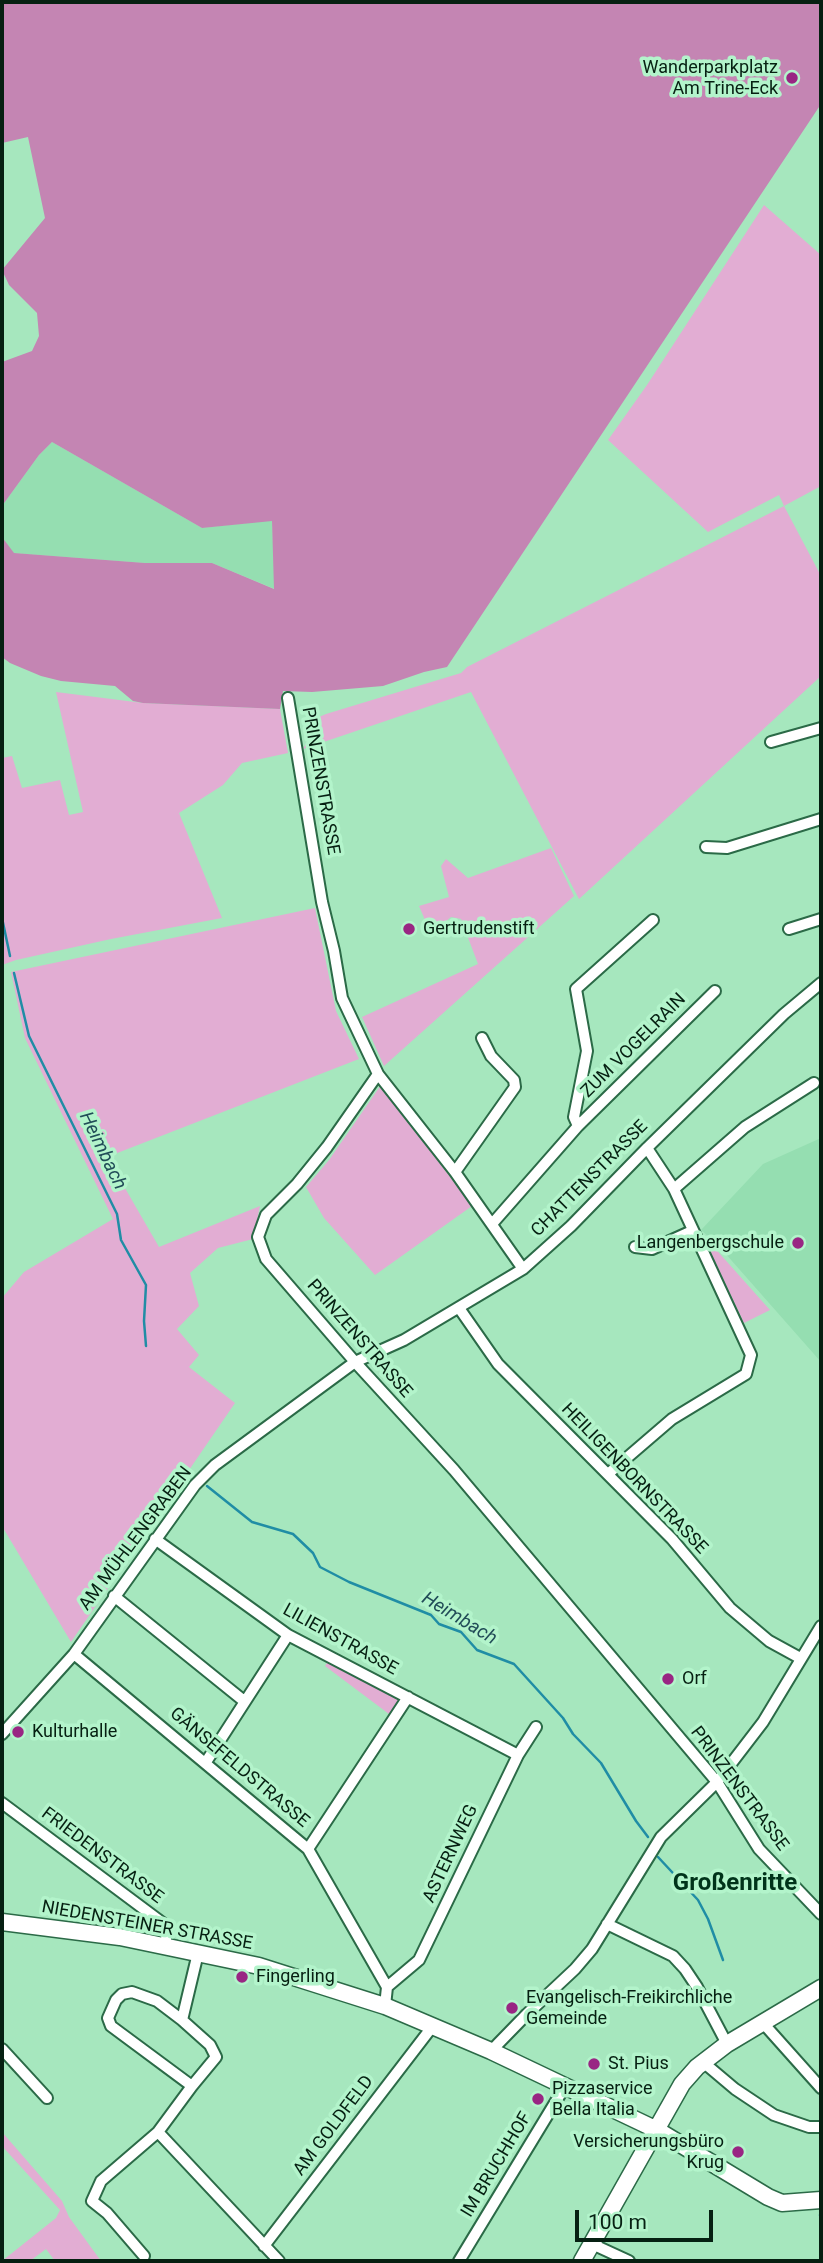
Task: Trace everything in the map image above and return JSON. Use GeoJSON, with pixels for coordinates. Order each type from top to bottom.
{"type":"FeatureCollection","features":[{"type":"Feature","properties":{"kind":"main road","name":"NIEDENSTEINER STRASSE"},"geometry":{"type":"LineString","coordinates":[[2,1922],[165,1945],[259,1966],[385,2006],[491,2051],[657,2130],[775,2200],[782,2203],[821,2200]]}},
{"type":"Feature","properties":{"kind":"main road"},"geometry":{"type":"LineString","coordinates":[[582,2261],[682,2084],[703,2062],[727,2044],[821,1988]]}},
{"type":"Feature","properties":{"kind":"street","name":"PRINZENSTRASSE"},"geometry":{"type":"LineString","coordinates":[[288,698],[322,902],[342,998],[378,1074],[327,1147],[297,1184],[266,1215],[258,1237],[266,1259],[454,1470],[717,1782],[759,1849],[821,1914]]}},
{"type":"Feature","properties":{"kind":"street"},"geometry":{"type":"LineString","coordinates":[[771,741],[821,728]]}},
{"type":"Feature","properties":{"kind":"street"},"geometry":{"type":"LineString","coordinates":[[706,847],[727,848],[821,819]]}},
{"type":"Feature","properties":{"kind":"street","name":"ZUM VOGELRAIN"},"geometry":{"type":"LineString","coordinates":[[578,1126],[574,1117],[587,1051],[576,989],[653,919]]}},
{"type":"Feature","properties":{"kind":"street"},"geometry":{"type":"LineString","coordinates":[[789,929],[821,919]]}},
{"type":"Feature","properties":{"kind":"street","name":"CHATTENSTRASSE"},"geometry":{"type":"LineString","coordinates":[[355,1362],[404,1340],[523,1269],[571,1226],[647,1147],[784,1014],[821,983]]}},
{"type":"Feature","properties":{"kind":"street","name":"ZUM VOGELRAIN"},"geometry":{"type":"LineString","coordinates":[[492,1224],[578,1126],[715,991]]}},
{"type":"Feature","properties":{"kind":"street"},"geometry":{"type":"LineString","coordinates":[[455,1172],[515,1087],[514,1080],[491,1056],[482,1038]]}},
{"type":"Feature","properties":{"kind":"street"},"geometry":{"type":"LineString","coordinates":[[378,1074],[455,1172],[523,1269]]}},
{"type":"Feature","properties":{"kind":"street"},"geometry":{"type":"LineString","coordinates":[[674,1189],[745,1128],[814,1083]]}},
{"type":"Feature","properties":{"kind":"street"},"geometry":{"type":"LineString","coordinates":[[608,1474],[672,1419],[746,1374],[751,1355],[674,1189],[647,1147]]}},
{"type":"Feature","properties":{"kind":"street"},"geometry":{"type":"LineString","coordinates":[[635,1247],[652,1249],[692,1230]]}},
{"type":"Feature","properties":{"kind":"street","name":"HEILIGENBORNSTRASSE"},"geometry":{"type":"LineString","coordinates":[[459,1308],[498,1364],[672,1539],[730,1608],[769,1642],[800,1658]]}},
{"type":"Feature","properties":{"kind":"street","name":"AM MÜHLENGRABEN"},"geometry":{"type":"LineString","coordinates":[[2,1734],[74,1654],[195,1485],[215,1465],[355,1362]]}},
{"type":"Feature","properties":{"kind":"street","name":"LILIENSTRASSE"},"geometry":{"type":"LineString","coordinates":[[155,1539],[288,1635],[518,1755]]}},
{"type":"Feature","properties":{"kind":"street"},"geometry":{"type":"LineString","coordinates":[[114,1596],[244,1701]]}},
{"type":"Feature","properties":{"kind":"street"},"geometry":{"type":"LineString","coordinates":[[491,2051],[592,1949],[661,1838],[717,1782],[763,1722],[821,1626]]}},
{"type":"Feature","properties":{"kind":"street"},"geometry":{"type":"LineString","coordinates":[[206,1762],[288,1635]]}},
{"type":"Feature","properties":{"kind":"street","name":"GÄNSEFELDSTRASSE"},"geometry":{"type":"LineString","coordinates":[[74,1654],[308,1849],[387,1987]]}},
{"type":"Feature","properties":{"kind":"street"},"geometry":{"type":"LineString","coordinates":[[308,1849],[408,1697]]}},
{"type":"Feature","properties":{"kind":"street","name":"ASTERNWEG"},"geometry":{"type":"LineString","coordinates":[[387,1987],[419,1960],[518,1755],[536,1727]]}},
{"type":"Feature","properties":{"kind":"street","name":"FRIEDENSTRASSE"},"geometry":{"type":"LineString","coordinates":[[2,1803],[164,1924],[167,1933],[165,1945]]}},
{"type":"Feature","properties":{"kind":"street"},"geometry":{"type":"LineString","coordinates":[[607,1924],[673,1956],[697,1987],[727,2044]]}},
{"type":"Feature","properties":{"kind":"street"},"geometry":{"type":"LineString","coordinates":[[182,2020],[198,1953]]}},
{"type":"Feature","properties":{"kind":"street"},"geometry":{"type":"LineString","coordinates":[[385,2006],[387,1987]]}},
{"type":"Feature","properties":{"kind":"street"},"geometry":{"type":"LineString","coordinates":[[144,2256],[107,2213],[92,2201],[101,2181],[158,2132],[216,2057],[210,2045],[157,2001],[132,1992],[122,1994],[116,2000],[108,2018],[111,2026],[192,2086]]}},
{"type":"Feature","properties":{"kind":"street"},"geometry":{"type":"LineString","coordinates":[[763,2023],[821,2088]]}},
{"type":"Feature","properties":{"kind":"street","name":"AM GOLDFELD"},"geometry":{"type":"LineString","coordinates":[[264,2246],[432,2027]]}},
{"type":"Feature","properties":{"kind":"street"},"geometry":{"type":"LineString","coordinates":[[2,2049],[47,2098]]}},
{"type":"Feature","properties":{"kind":"street"},"geometry":{"type":"LineString","coordinates":[[703,2062],[774,2115],[809,2127],[821,2127]]}},
{"type":"Feature","properties":{"kind":"street","name":"IM BRUCHHOF"},"geometry":{"type":"LineString","coordinates":[[459,2261],[564,2088]]}},
{"type":"Feature","properties":{"kind":"street"},"geometry":{"type":"LineString","coordinates":[[158,2132],[279,2261]]}},
{"type":"Feature","properties":{"kind":"street"},"geometry":{"type":"LineString","coordinates":[[592,2244],[629,2261]]}},
{"type":"Feature","properties":{"kind":"shaded area"},"geometry":{"type":"Polygon","coordinates":[[[2,2],[821,2],[821,104],[447,667],[383,686],[312,692],[283,691],[280,709],[143,703],[133,701],[115,686],[61,681],[41,676],[2,657],[2,537],[14,553],[145,563],[212,563],[274,589],[272,521],[202,528],[52,442],[39,455],[2,506],[2,362],[32,351],[39,336],[37,313],[9,285],[2,270],[45,218],[28,137],[2,143],[2,2]]]}},
{"type":"Feature","properties":{"kind":"shaded area"},"geometry":{"type":"Polygon","coordinates":[[[764,205],[821,255],[821,486],[784,506],[779,495],[708,532],[608,440],[764,205]]]}},
{"type":"Feature","properties":{"kind":"shaded area"},"geometry":{"type":"Polygon","coordinates":[[[52,442],[202,528],[272,520],[275,589],[212,563],[145,563],[13,553],[2,537],[2,506],[39,455],[52,442]]]}},
{"type":"Feature","properties":{"kind":"shaded area"},"geometry":{"type":"Polygon","coordinates":[[[784,506],[821,576],[821,676],[579,899],[471,692],[303,749],[308,740],[306,733],[312,720],[461,673],[467,667],[784,506]]]}},
{"type":"Feature","properties":{"kind":"shaded area"},"geometry":{"type":"Polygon","coordinates":[[[56,692],[143,703],[280,709],[288,753],[242,763],[223,785],[179,813],[222,918],[111,939],[2,965],[2,758],[12,756],[22,788],[60,780],[69,815],[83,812],[56,692]]]}},
{"type":"Feature","properties":{"kind":"shaded area"},"geometry":{"type":"Polygon","coordinates":[[[551,848],[574,896],[384,1066],[362,1017],[478,964],[461,919],[451,917],[431,934],[419,906],[449,897],[441,866],[446,859],[468,878],[551,848]]]}},
{"type":"Feature","properties":{"kind":"shaded area"},"geometry":{"type":"Polygon","coordinates":[[[315,908],[336,1011],[359,1059],[107,1157],[159,1247],[260,1206],[253,1239],[218,1248],[190,1273],[199,1306],[177,1329],[199,1355],[189,1367],[235,1403],[71,1642],[2,1526],[2,1298],[24,1272],[113,1219],[25,1038],[11,972],[315,908]]]}},
{"type":"Feature","properties":{"kind":"shaded area"},"geometry":{"type":"Polygon","coordinates":[[[381,1085],[472,1206],[375,1275],[324,1218],[306,1187],[329,1160],[381,1085]]]}},
{"type":"Feature","properties":{"kind":"shaded area","name":"Langenbergschule"},"geometry":{"type":"Polygon","coordinates":[[[821,1138],[821,1362],[717,1244],[701,1230],[763,1164],[821,1138]]]}},
{"type":"Feature","properties":{"kind":"shaded area"},"geometry":{"type":"Polygon","coordinates":[[[712,1245],[770,1310],[744,1323],[708,1247],[712,1245]]]}},
{"type":"Feature","properties":{"kind":"shaded area"},"geometry":{"type":"Polygon","coordinates":[[[329,1660],[395,1695],[401,1703],[393,1717],[325,1666],[329,1660]]]}},
{"type":"Feature","properties":{"kind":"shaded area"},"geometry":{"type":"Polygon","coordinates":[[[2,2132],[62,2201],[69,2217],[101,2261],[55,2261],[46,2249],[30,2261],[2,2261],[56,2218],[60,2210],[2,2146],[2,2132]]]}},
{"type":"Feature","properties":{"kind":"waterway","name":"Heimbach"},"geometry":{"type":"LineString","coordinates":[[2,918],[10,956]]}},
{"type":"Feature","properties":{"kind":"waterway","name":"Heimbach"},"geometry":{"type":"LineString","coordinates":[[14,973],[29,1036],[117,1214],[121,1240],[146,1285],[146,1346]]}},
{"type":"Feature","properties":{"kind":"waterway","name":"Heimbach"},"geometry":{"type":"LineString","coordinates":[[207,1486],[252,1522],[293,1534],[313,1553],[320,1567],[349,1582],[431,1615],[439,1624],[461,1632],[477,1650],[514,1664],[601,1763],[648,1837]]}},
{"type":"Feature","properties":{"kind":"waterway","name":"Heimbach"},"geometry":{"type":"LineString","coordinates":[[658,1857],[698,1900],[723,1960]]}},
{"type":"Feature","properties":{"kind":"waterway","name":"Heimbach"},"geometry":{"type":"LineString","coordinates":[[820,2215],[821,2220]]}},
{"type":"Feature","properties":{"kind":"place","name":"Wanderparkplatz Am Trine-Eck"},"geometry":{"type":"Point","coordinates":[792,78]}},
{"type":"Feature","properties":{"kind":"place","name":"Gertrudenstift"},"geometry":{"type":"Point","coordinates":[409,929]}},
{"type":"Feature","properties":{"kind":"place","name":"Langenbergschule"},"geometry":{"type":"Point","coordinates":[798,1243]}},
{"type":"Feature","properties":{"kind":"place","name":"Orf"},"geometry":{"type":"Point","coordinates":[668,1679]}},
{"type":"Feature","properties":{"kind":"place","name":"Kulturhalle"},"geometry":{"type":"Point","coordinates":[18,1732]}},
{"type":"Feature","properties":{"kind":"place","name":"Fingerling"},"geometry":{"type":"Point","coordinates":[242,1977]}},
{"type":"Feature","properties":{"kind":"place","name":"Evangelisch-Freikirchliche Gemeinde"},"geometry":{"type":"Point","coordinates":[512,2008]}},
{"type":"Feature","properties":{"kind":"place","name":"St. Pius"},"geometry":{"type":"Point","coordinates":[594,2064]}},
{"type":"Feature","properties":{"kind":"place","name":"Pizzaservice Bella Italia"},"geometry":{"type":"Point","coordinates":[538,2099]}},
{"type":"Feature","properties":{"kind":"place","name":"Versicherungsbüro Krug"},"geometry":{"type":"Point","coordinates":[738,2152]}},
{"type":"Feature","properties":{"kind":"district","name":"Großenritte"},"geometry":{"type":"Point","coordinates":[735,1884]}}]}
